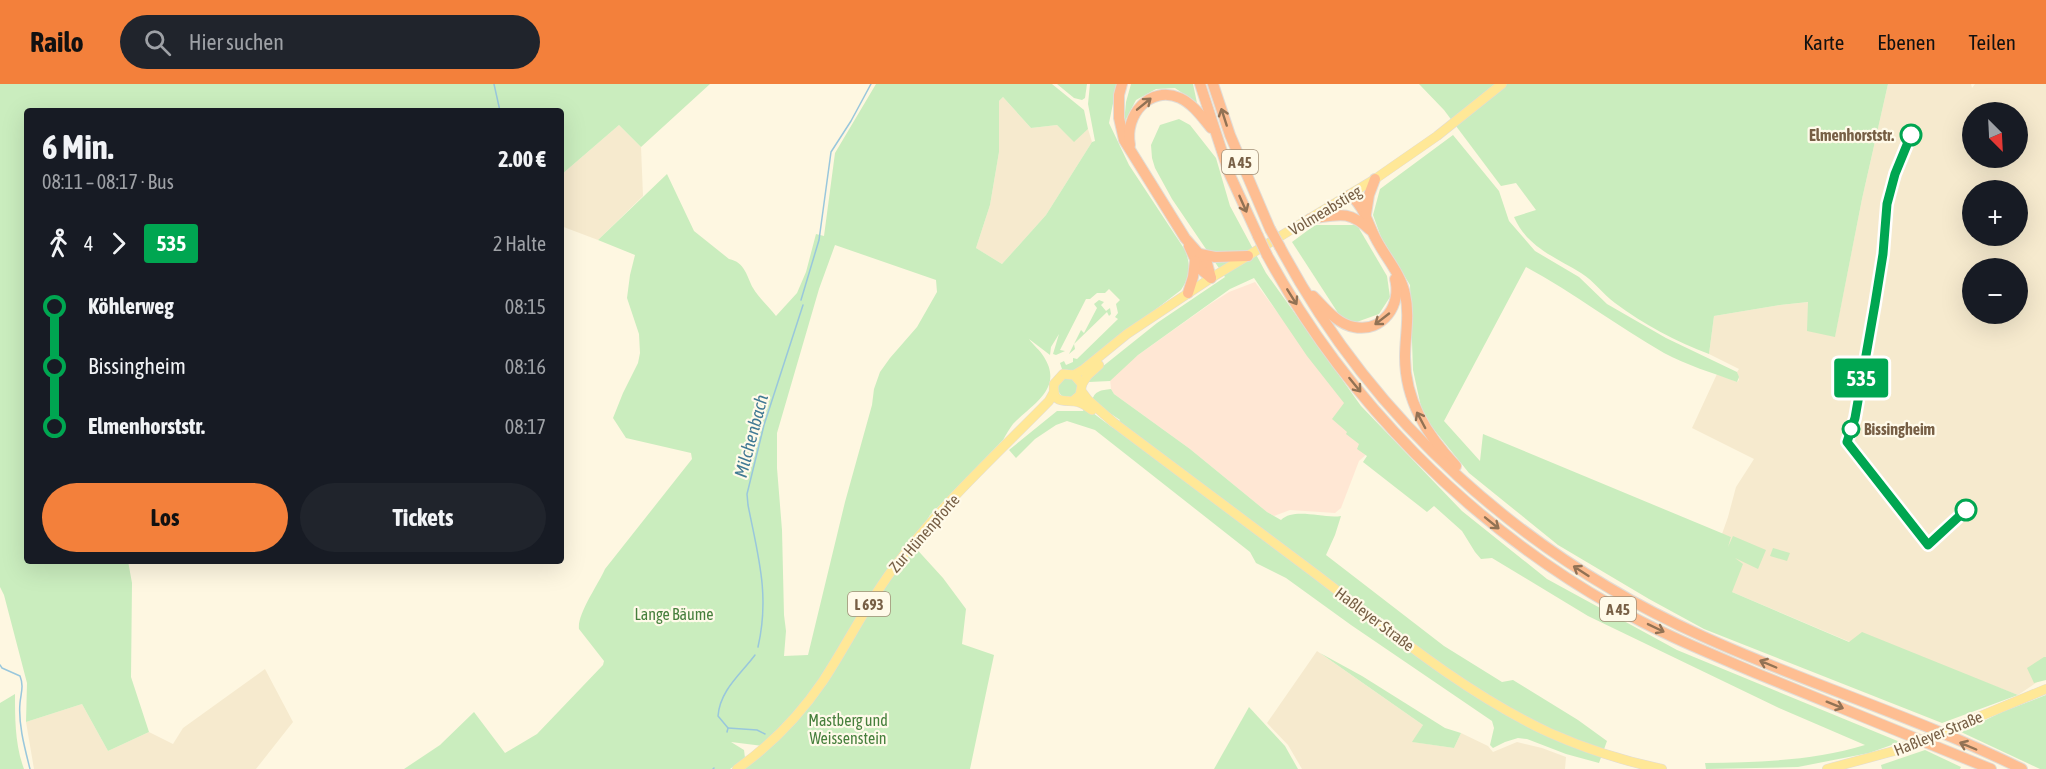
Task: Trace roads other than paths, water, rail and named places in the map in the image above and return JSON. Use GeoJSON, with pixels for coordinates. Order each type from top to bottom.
{"type":"FeatureCollection","features":[{"type":"Feature","properties":{"kind":"highway"},"geometry":{"type":"LineString","coordinates":[[1122,84],[1118,107],[1120,129],[1128,148],[1198,258],[1207,263],[1211,278]]}},
{"type":"Feature","properties":{"kind":"highway","name":"A 45"},"geometry":{"type":"LineString","coordinates":[[1200,84],[1229,173],[1267,255],[1320,338],[1372,406],[1421,460],[1462,498],[1541,561],[1615,607],[1698,648],[1991,769]]}},
{"type":"Feature","properties":{"kind":"highway","name":"A 45"},"geometry":{"type":"LineString","coordinates":[[1213,84],[1230,135],[1270,229],[1299,282],[1330,331],[1382,399],[1466,485],[1548,550],[1631,601],[1702,636],[2022,769]]}},
{"type":"Feature","properties":{"kind":"highway"},"geometry":{"type":"LineString","coordinates":[[1134,156],[1129,138],[1131,121],[1139,107],[1153,97],[1172,95],[1182,99],[1197,111],[1215,133]]}},
{"type":"Feature","properties":{"kind":"highway"},"geometry":{"type":"LineString","coordinates":[[1362,216],[1375,179]]}},
{"type":"Feature","properties":{"kind":"highway"},"geometry":{"type":"LineString","coordinates":[[1350,195],[1352,208],[1362,216],[1373,233],[1399,276],[1406,295],[1405,369],[1410,394],[1428,432],[1459,469],[1466,485]]}},
{"type":"Feature","properties":{"kind":"highway"},"geometry":{"type":"LineString","coordinates":[[1310,219],[1342,215],[1362,216]]}},
{"type":"Feature","properties":{"kind":"highway"},"geometry":{"type":"LineString","coordinates":[[1198,258],[1248,256]]}},
{"type":"Feature","properties":{"kind":"highway"},"geometry":{"type":"LineString","coordinates":[[1188,293],[1198,258]]}},
{"type":"Feature","properties":{"kind":"highway"},"geometry":{"type":"LineString","coordinates":[[1299,282],[1338,320],[1353,327],[1365,328],[1382,321],[1393,307],[1397,292],[1392,267]]}},
{"type":"Feature","properties":{"kind":"main road","name":"Volmeabstieg"},"geometry":{"type":"LineString","coordinates":[[1074,375],[1127,334],[1141,327],[1211,278],[1375,179],[1437,136],[1502,84]]}},
{"type":"Feature","properties":{"kind":"main road","name":"Volmeabstieg"},"geometry":{"type":"LineString","coordinates":[[1082,388],[1093,370],[1126,343],[1141,327]]}},
{"type":"Feature","properties":{"kind":"main road"},"geometry":{"type":"LineString","coordinates":[[1066,374],[1074,375],[1082,388],[1073,401],[1063,401],[1054,392],[1054,384],[1057,378],[1066,374]]}},
{"type":"Feature","properties":{"kind":"main road","name":"Haßleyer Straße"},"geometry":{"type":"LineString","coordinates":[[1082,388],[1088,400],[1113,422],[1438,666],[1493,701],[1555,735],[1598,752],[1662,769]]}},
{"type":"Feature","properties":{"kind":"main road","name":"Zur Hünenpforte"},"geometry":{"type":"LineString","coordinates":[[737,769],[776,737],[801,710],[822,681],[878,589],[904,555],[944,508],[1049,401],[1054,392]]}},
{"type":"Feature","properties":{"kind":"main road","name":"Zur Hünenpforte"},"geometry":{"type":"LineString","coordinates":[[1008,443],[1053,406],[1063,401]]}},
{"type":"Feature","properties":{"kind":"main road","name":"Haßleyer Straße"},"geometry":{"type":"LineString","coordinates":[[1073,401],[1085,405],[1113,422]]}},
{"type":"Feature","properties":{"kind":"main road","name":"Haßleyer Straße"},"geometry":{"type":"LineString","coordinates":[[1827,769],[1894,751],[2043,690]]}},
{"type":"Feature","properties":{"kind":"waterway"},"geometry":{"type":"LineString","coordinates":[[494,84],[499,108]]}},
{"type":"Feature","properties":{"kind":"waterway","name":"Milchenbach"},"geometry":{"type":"LineString","coordinates":[[801,300],[819,240],[831,152],[871,84]]}},
{"type":"Feature","properties":{"kind":"waterway","name":"Milchenbach"},"geometry":{"type":"LineString","coordinates":[[758,647],[763,593],[747,494],[764,425],[803,305]]}},
{"type":"Feature","properties":{"kind":"waterway","name":"Milchenbach"},"geometry":{"type":"LineString","coordinates":[[727,732],[728,728],[718,716],[723,698],[755,655]]}},
{"type":"Feature","properties":{"kind":"waterway"},"geometry":{"type":"LineString","coordinates":[[0,665],[20,676],[22,686],[20,719],[30,769]]}},
{"type":"Feature","properties":{"kind":"waterway"},"geometry":{"type":"LineString","coordinates":[[728,728],[757,730],[765,734]]}},
{"type":"Feature","properties":{"kind":"place","name":"Elmenhorststr."},"geometry":{"type":"Point","coordinates":[1911,135]}},
{"type":"Feature","properties":{"kind":"place","name":"Bissingheim"},"geometry":{"type":"Point","coordinates":[1851,429]}},
{"type":"Feature","properties":{"kind":"park label","name":"Lange Bäume"},"geometry":{"type":"Point","coordinates":[674,614]}},
{"type":"Feature","properties":{"kind":"park label","name":"Mastberg und Weissenstein"},"geometry":{"type":"Point","coordinates":[848,729]}}]}
